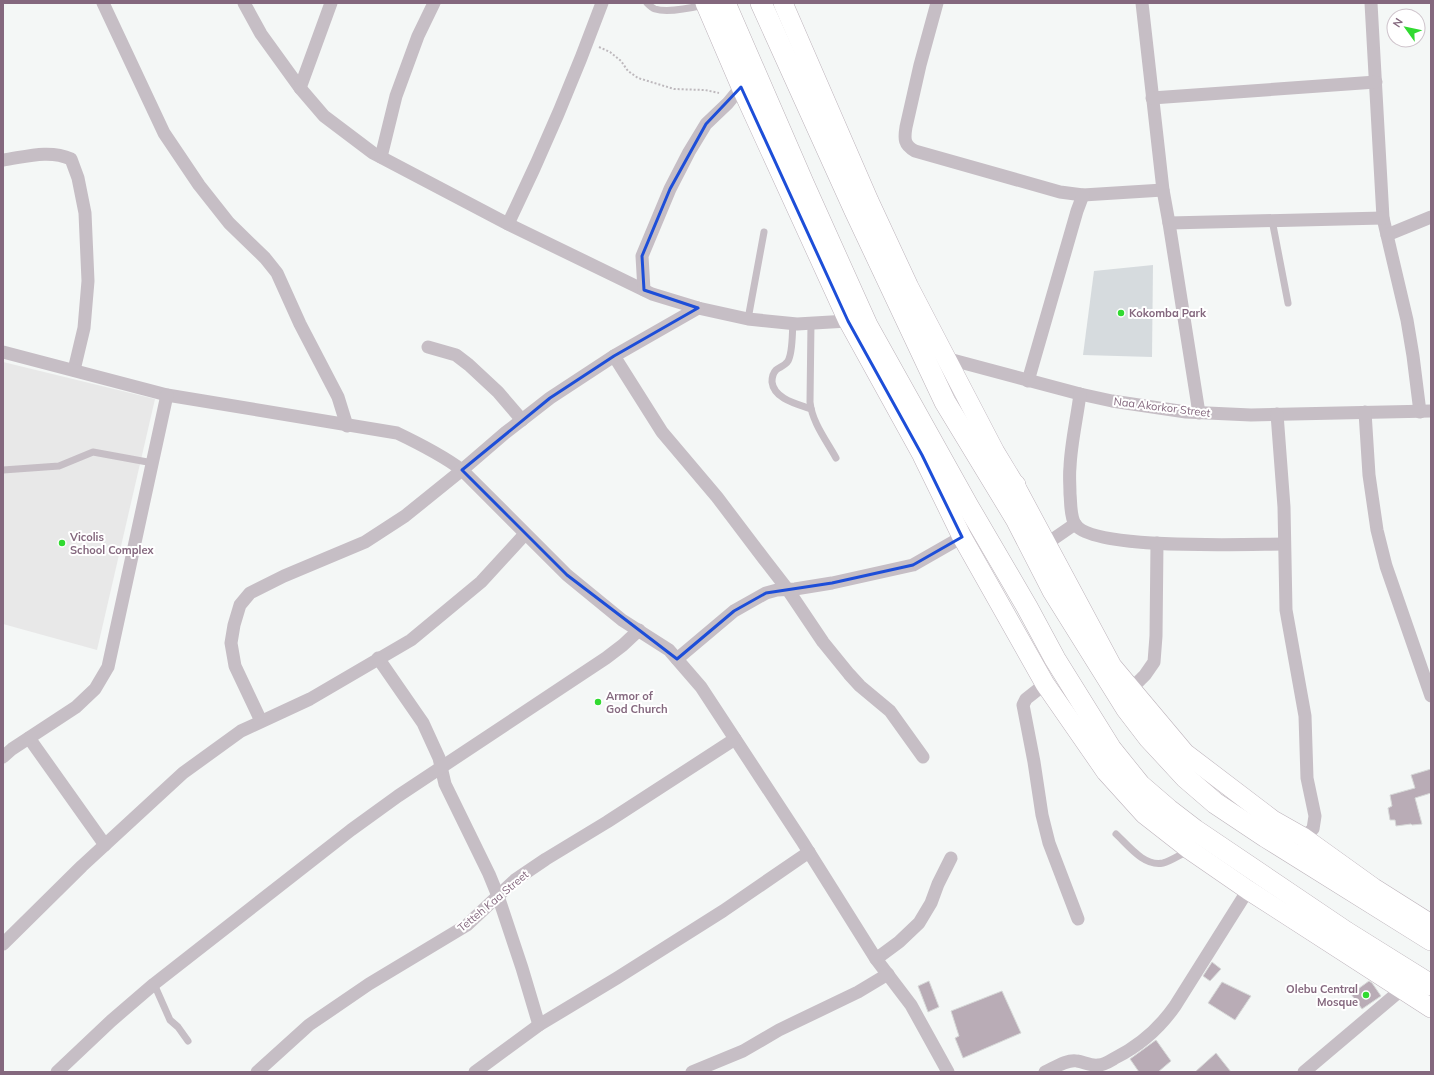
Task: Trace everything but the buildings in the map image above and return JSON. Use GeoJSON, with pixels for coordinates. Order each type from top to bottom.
{"type":"FeatureCollection","features":[{"type":"Feature","properties":{"kind":"main road"},"geometry":{"type":"LineString","coordinates":[[761,3],[945,402],[1016,519],[1053,592],[1126,708],[1149,738],[1192,783],[1215,803],[1266,837],[1431,940]]}},
{"type":"Feature","properties":{"kind":"main road"},"geometry":{"type":"LineString","coordinates":[[712,4],[746,54],[782,156],[867,326],[968,506],[1027,606],[1055,659],[1111,749],[1140,785],[1168,810],[1195,830],[1346,932],[1431,985]]}},
{"type":"Feature","properties":{"kind":"main road"},"geometry":{"type":"LineString","coordinates":[[746,54],[758,43],[777,40]]}},
{"type":"Feature","properties":{"kind":"main road"},"geometry":{"type":"LineString","coordinates":[[863,226],[892,249]]}},
{"type":"Feature","properties":{"kind":"main road"},"geometry":{"type":"LineString","coordinates":[[1015,484],[1016,519]]}},
{"type":"Feature","properties":{"kind":"main road"},"geometry":{"type":"LineString","coordinates":[[1055,659],[1070,657],[1085,644]]}},
{"type":"Feature","properties":{"kind":"street"},"geometry":{"type":"LineString","coordinates":[[103,3],[164,133],[199,185],[229,223],[265,258],[277,273],[300,324],[338,397],[347,426]]}},
{"type":"Feature","properties":{"kind":"street"},"geometry":{"type":"LineString","coordinates":[[244,3],[260,34],[300,88],[324,116],[373,153],[508,224],[652,294],[698,308],[748,319],[793,324],[848,321]]}},
{"type":"Feature","properties":{"kind":"street"},"geometry":{"type":"LineString","coordinates":[[300,88],[332,3]]}},
{"type":"Feature","properties":{"kind":"street"},"geometry":{"type":"LineString","coordinates":[[380,156],[396,96],[418,36],[434,3]]}},
{"type":"Feature","properties":{"kind":"street"},"geometry":{"type":"LineString","coordinates":[[508,224],[557,117],[602,3]]}},
{"type":"Feature","properties":{"kind":"street"},"geometry":{"type":"LineString","coordinates":[[783,3],[869,201],[945,358],[995,452],[1015,484],[1112,666],[1185,753],[1273,820],[1303,837],[1374,888],[1431,924]]}},
{"type":"Feature","properties":{"kind":"street"},"geometry":{"type":"LineString","coordinates":[[936,3],[908,118],[904,137],[905,143],[915,151],[1060,192],[1083,195],[1163,190]]}},
{"type":"Feature","properties":{"kind":"street"},"geometry":{"type":"LineString","coordinates":[[1142,3],[1163,190],[1199,413]]}},
{"type":"Feature","properties":{"kind":"street"},"geometry":{"type":"LineString","coordinates":[[1371,3],[1383,218],[1425,412]]}},
{"type":"Feature","properties":{"kind":"street"},"geometry":{"type":"LineString","coordinates":[[712,4],[741,87],[782,156],[848,321],[922,455],[962,537],[1045,684],[1106,772],[1144,814],[1190,850],[1248,890],[1431,1008]]}},
{"type":"Feature","properties":{"kind":"street"},"geometry":{"type":"LineString","coordinates":[[1152,98],[1376,82]]}},
{"type":"Feature","properties":{"kind":"street"},"geometry":{"type":"LineString","coordinates":[[644,290],[642,256],[670,189],[689,152],[706,124],[728,103],[741,87]]}},
{"type":"Feature","properties":{"kind":"street"},"geometry":{"type":"LineString","coordinates":[[3,160],[52,153],[61,155],[71,159],[78,178],[85,213],[88,281],[84,328],[74,370]]}},
{"type":"Feature","properties":{"kind":"street"},"geometry":{"type":"LineString","coordinates":[[1028,382],[1077,211],[1083,195]]}},
{"type":"Feature","properties":{"kind":"street"},"geometry":{"type":"LineString","coordinates":[[1387,235],[1431,217]]}},
{"type":"Feature","properties":{"kind":"street"},"geometry":{"type":"LineString","coordinates":[[1169,222],[1383,218]]}},
{"type":"Feature","properties":{"kind":"street"},"geometry":{"type":"LineString","coordinates":[[261,721],[235,666],[231,643],[234,625],[240,605],[250,593],[284,576],[365,542],[405,516],[550,398],[614,356],[698,308]]}},
{"type":"Feature","properties":{"kind":"street"},"geometry":{"type":"LineString","coordinates":[[428,347],[456,355],[469,365],[498,392],[522,420]]}},
{"type":"Feature","properties":{"kind":"street"},"geometry":{"type":"LineString","coordinates":[[3,352],[167,395],[347,426],[397,433],[452,462],[462,470],[567,575],[622,620],[669,650],[701,687],[809,852],[876,959],[911,1005],[948,1072]]}},
{"type":"Feature","properties":{"kind":"street"},"geometry":{"type":"LineString","coordinates":[[614,356],[662,432],[717,497],[788,590],[823,642],[849,674],[874,699],[890,711],[923,757]]}},
{"type":"Feature","properties":{"kind":"street","name":"Naa Akorkor Street"},"geometry":{"type":"LineString","coordinates":[[945,358],[1028,382],[1112,401],[1199,413],[1251,415],[1425,412]]}},
{"type":"Feature","properties":{"kind":"street"},"geometry":{"type":"LineString","coordinates":[[1080,394],[1070,466],[1071,507],[1075,524],[1081,530],[1089,534],[1111,539],[1157,543],[1194,545],[1284,544]]}},
{"type":"Feature","properties":{"kind":"street"},"geometry":{"type":"LineString","coordinates":[[3,757],[12,749],[76,707],[95,689],[108,667],[167,395]]}},
{"type":"Feature","properties":{"kind":"street"},"geometry":{"type":"LineString","coordinates":[[1364,412],[1369,476],[1377,530],[1386,566],[1431,696]]}},
{"type":"Feature","properties":{"kind":"street"},"geometry":{"type":"LineString","coordinates":[[1277,414],[1284,507],[1286,610],[1305,716],[1307,778],[1315,816],[1313,828],[1303,837]]}},
{"type":"Feature","properties":{"kind":"street"},"geometry":{"type":"LineString","coordinates":[[1046,544],[1075,524]]}},
{"type":"Feature","properties":{"kind":"street"},"geometry":{"type":"LineString","coordinates":[[3,944],[105,845],[183,773],[241,731],[310,698],[411,640],[481,582],[525,534]]}},
{"type":"Feature","properties":{"kind":"street"},"geometry":{"type":"LineString","coordinates":[[677,659],[734,611],[766,593],[777,590],[832,584],[913,564],[962,537]]}},
{"type":"Feature","properties":{"kind":"street"},"geometry":{"type":"LineString","coordinates":[[1132,688],[1154,662],[1156,636],[1157,543]]}},
{"type":"Feature","properties":{"kind":"street"},"geometry":{"type":"LineString","coordinates":[[57,1072],[111,1021],[154,984],[351,830],[398,796],[606,658],[639,630]]}},
{"type":"Feature","properties":{"kind":"street"},"geometry":{"type":"LineString","coordinates":[[378,658],[423,723],[439,758],[446,784],[498,896],[522,968],[538,1025]]}},
{"type":"Feature","properties":{"kind":"street"},"geometry":{"type":"LineString","coordinates":[[1045,684],[1026,699],[1023,705],[1048,843],[1078,919]]}},
{"type":"Feature","properties":{"kind":"street"},"geometry":{"type":"LineString","coordinates":[[30,738],[105,845]]}},
{"type":"Feature","properties":{"kind":"street","name":"Tetteh Kaa Street"},"geometry":{"type":"LineString","coordinates":[[257,1072],[309,1025],[369,984],[467,925],[516,880],[546,859],[607,822],[735,739]]}},
{"type":"Feature","properties":{"kind":"street"},"geometry":{"type":"LineString","coordinates":[[475,1072],[538,1025],[617,978],[723,911],[809,852]]}},
{"type":"Feature","properties":{"kind":"street"},"geometry":{"type":"LineString","coordinates":[[876,959],[899,942],[919,923],[951,858]]}},
{"type":"Feature","properties":{"kind":"street"},"geometry":{"type":"LineString","coordinates":[[1045,1072],[1071,1061],[1096,1066],[1102,1065],[1127,1052],[1149,1037],[1163,1023],[1176,1006],[1248,890]]}},
{"type":"Feature","properties":{"kind":"street"},"geometry":{"type":"LineString","coordinates":[[692,1072],[743,1051],[779,1030],[858,992],[888,974]]}},
{"type":"Feature","properties":{"kind":"street"},"geometry":{"type":"LineString","coordinates":[[1304,1072],[1401,990]]}},
{"type":"Feature","properties":{"kind":"lane"},"geometry":{"type":"LineString","coordinates":[[647,3],[654,8],[664,10],[712,4]]}},
{"type":"Feature","properties":{"kind":"lane"},"geometry":{"type":"LineString","coordinates":[[1272,220],[1288,304]]}},
{"type":"Feature","properties":{"kind":"lane"},"geometry":{"type":"LineString","coordinates":[[748,319],[764,232]]}},
{"type":"Feature","properties":{"kind":"lane"},"geometry":{"type":"LineString","coordinates":[[811,323],[811,410],[813,417],[836,458]]}},
{"type":"Feature","properties":{"kind":"lane"},"geometry":{"type":"LineString","coordinates":[[793,324],[790,355],[788,361],[776,371],[772,378],[773,387],[778,395],[811,410]]}},
{"type":"Feature","properties":{"kind":"lane"},"geometry":{"type":"LineString","coordinates":[[3,470],[59,466],[93,452],[153,463]]}},
{"type":"Feature","properties":{"kind":"lane"},"geometry":{"type":"LineString","coordinates":[[1116,834],[1148,862],[1162,863],[1190,850]]}},
{"type":"Feature","properties":{"kind":"lane"},"geometry":{"type":"LineString","coordinates":[[154,984],[170,1020],[178,1027],[188,1041]]}},
{"type":"Feature","properties":{"kind":"path"},"geometry":{"type":"LineString","coordinates":[[588,41],[610,52],[621,61],[628,71],[638,78],[674,88],[705,90],[719,93],[728,103]]}},
{"type":"Feature","properties":{"kind":"highlighted area"},"geometry":{"type":"Polygon","coordinates":[[[741,87],[848,321],[922,455],[962,537],[913,565],[832,583],[766,593],[734,611],[677,659],[567,575],[462,470],[550,398],[614,356],[698,308],[644,290],[642,256],[670,189],[706,124],[741,87]]]}},
{"type":"Feature","properties":{"kind":"shaded area","name":"Kokomba Park"},"geometry":{"type":"Polygon","coordinates":[[[1153,265],[1152,357],[1083,355],[1094,271],[1153,265]]]}},
{"type":"Feature","properties":{"kind":"shaded area","name":"Vicolis School Complex"},"geometry":{"type":"Polygon","coordinates":[[[3,362],[155,399],[97,650],[3,624],[3,362]]]}},
{"type":"Feature","properties":{"kind":"place","name":"Kokomba Park"},"geometry":{"type":"Point","coordinates":[1121,313]}},
{"type":"Feature","properties":{"kind":"place","name":"Vicolis School Complex"},"geometry":{"type":"Point","coordinates":[62,543]}},
{"type":"Feature","properties":{"kind":"place","name":"Armor of God Church"},"geometry":{"type":"Point","coordinates":[598,702]}},
{"type":"Feature","properties":{"kind":"place","name":"Olebu Central Mosque"},"geometry":{"type":"Point","coordinates":[1366,995]}}]}
